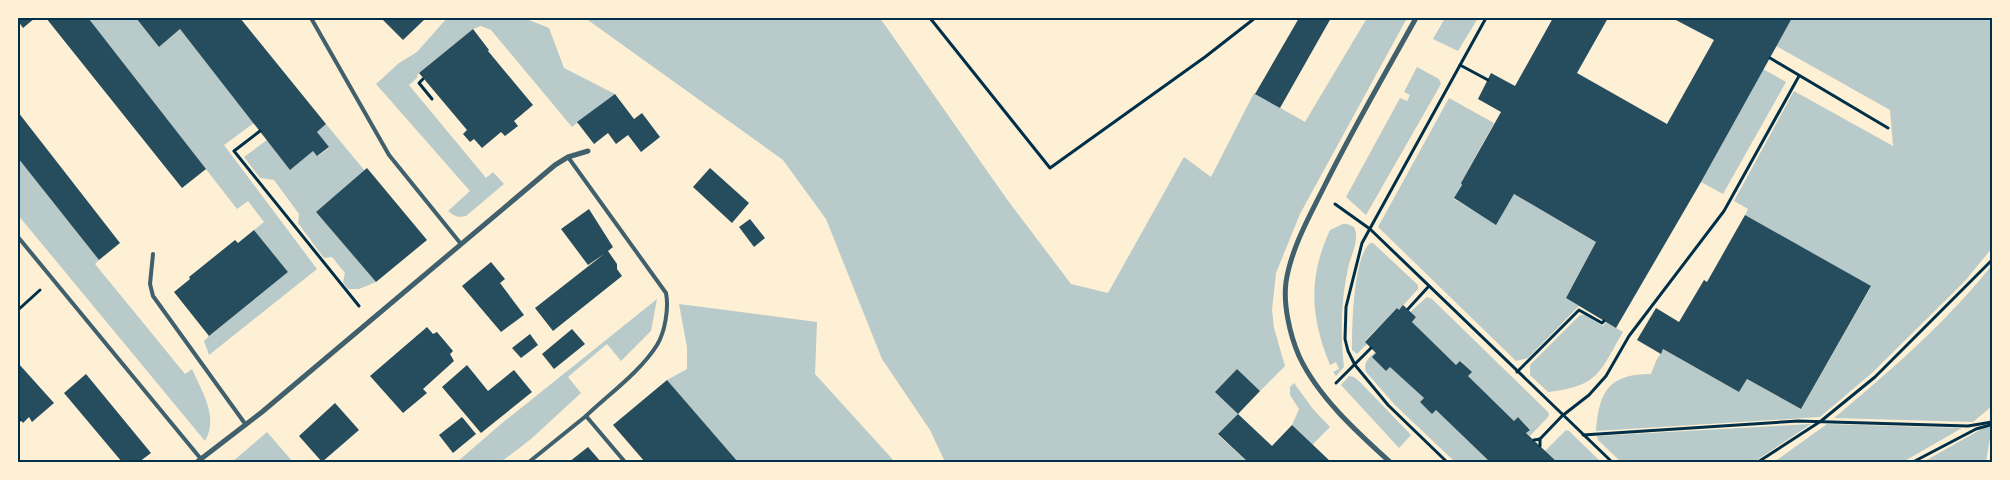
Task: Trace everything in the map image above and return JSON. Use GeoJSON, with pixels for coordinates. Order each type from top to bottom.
{"type":"FeatureCollection","features":[{"type":"Feature","properties":{"kind":"street"},"geometry":{"type":"LineString","coordinates":[[1390,462],[1343,416],[1322,390],[1300,356],[1289,320],[1286,284],[1289,268],[1304,227],[1416,18]]}},
{"type":"Feature","properties":{"kind":"street"},"geometry":{"type":"LineString","coordinates":[[199,461],[246,425],[556,165],[568,157],[588,151]]}},
{"type":"Feature","properties":{"kind":"lane"},"geometry":{"type":"LineString","coordinates":[[312,18],[389,155],[461,244]]}},
{"type":"Feature","properties":{"kind":"lane"},"geometry":{"type":"LineString","coordinates":[[528,462],[586,416],[640,365],[658,344],[668,302],[666,293],[568,157]]}},
{"type":"Feature","properties":{"kind":"lane"},"geometry":{"type":"LineString","coordinates":[[18,237],[199,461]]}},
{"type":"Feature","properties":{"kind":"lane"},"geometry":{"type":"LineString","coordinates":[[153,254],[150,284],[153,296],[246,425]]}},
{"type":"Feature","properties":{"kind":"lane"},"geometry":{"type":"LineString","coordinates":[[586,416],[625,462]]}},
{"type":"Feature","properties":{"kind":"path"},"geometry":{"type":"LineString","coordinates":[[930,18],[1050,168],[1205,57],[1255,18]]}},
{"type":"Feature","properties":{"kind":"path"},"geometry":{"type":"LineString","coordinates":[[1447,462],[1388,405],[1355,366],[1348,351],[1346,339],[1346,308],[1362,243],[1486,18]]}},
{"type":"Feature","properties":{"kind":"path"},"geometry":{"type":"LineString","coordinates":[[1770,58],[1888,128]]}},
{"type":"Feature","properties":{"kind":"path"},"geometry":{"type":"LineString","coordinates":[[1460,65],[1488,80]]}},
{"type":"Feature","properties":{"kind":"path"},"geometry":{"type":"LineString","coordinates":[[1534,440],[1540,439],[1562,416],[1589,395],[1606,376],[1630,336],[1724,210],[1799,76]]}},
{"type":"Feature","properties":{"kind":"path"},"geometry":{"type":"LineString","coordinates":[[423,79],[418,83],[432,98]]}},
{"type":"Feature","properties":{"kind":"path"},"geometry":{"type":"LineString","coordinates":[[260,131],[234,151],[370,320]]}},
{"type":"Feature","properties":{"kind":"path"},"geometry":{"type":"LineString","coordinates":[[1321,194],[1370,229],[1562,416],[1612,462]]}},
{"type":"Feature","properties":{"kind":"path"},"geometry":{"type":"LineString","coordinates":[[1758,462],[1821,422],[1875,377],[1992,260]]}},
{"type":"Feature","properties":{"kind":"path"},"geometry":{"type":"LineString","coordinates":[[18,310],[52,279]]}},
{"type":"Feature","properties":{"kind":"path"},"geometry":{"type":"LineString","coordinates":[[1408,310],[1429,286]]}},
{"type":"Feature","properties":{"kind":"path"},"geometry":{"type":"LineString","coordinates":[[1517,372],[1579,310],[1602,323],[1604,321]]}},
{"type":"Feature","properties":{"kind":"path"},"geometry":{"type":"LineString","coordinates":[[1338,381],[1371,348]]}},
{"type":"Feature","properties":{"kind":"path"},"geometry":{"type":"LineString","coordinates":[[1583,435],[1798,421],[1968,426],[1992,423]]}},
{"type":"Feature","properties":{"kind":"path"},"geometry":{"type":"LineString","coordinates":[[1913,462],[1976,429],[1992,423]]}},
{"type":"Feature","properties":{"kind":"path"},"geometry":{"type":"LineString","coordinates":[[1540,439],[1540,446]]}},
{"type":"Feature","properties":{"kind":"shaded area"},"geometry":{"type":"Polygon","coordinates":[[[136,18],[159,47],[180,29],[254,123],[224,145],[317,269],[209,355],[204,341],[288,272],[254,230],[264,222],[248,201],[237,209],[89,19],[136,18]]]}},
{"type":"Feature","properties":{"kind":"shaded area"},"geometry":{"type":"Polygon","coordinates":[[[447,18],[524,18],[549,28],[564,68],[615,94],[572,127],[491,30],[481,26],[473,29],[419,73],[418,77],[409,85],[486,178],[493,172],[504,184],[466,216],[461,217],[448,211],[470,191],[376,84],[399,63],[417,52],[447,18]]]}},
{"type":"Feature","properties":{"kind":"shaded area"},"geometry":{"type":"Polygon","coordinates":[[[585,18],[880,18],[1006,198],[1071,284],[1108,293],[1184,157],[1211,177],[1254,93],[1305,122],[1367,18],[1407,18],[1300,214],[1276,273],[1272,310],[1274,328],[1285,366],[1260,391],[1237,369],[1216,392],[1238,414],[1218,435],[1248,462],[945,462],[930,430],[882,359],[826,219],[783,160],[585,18]]]}},
{"type":"Feature","properties":{"kind":"shaded area"},"geometry":{"type":"Polygon","coordinates":[[[1445,18],[1478,18],[1458,51],[1433,39],[1445,18]]]}},
{"type":"Feature","properties":{"kind":"shaded area"},"geometry":{"type":"Polygon","coordinates":[[[1792,18],[1992,18],[1992,248],[1965,281],[1873,372],[1820,417],[1596,431],[1600,405],[1609,388],[1616,381],[1625,377],[1651,374],[1663,349],[1739,392],[1747,379],[1801,409],[1871,287],[1745,215],[1748,209],[1734,201],[1794,91],[1893,146],[1890,110],[1776,46],[1792,18]]]}},
{"type":"Feature","properties":{"kind":"shaded area"},"geometry":{"type":"Polygon","coordinates":[[[1417,67],[1439,79],[1441,84],[1366,215],[1346,197],[1400,98],[1407,101],[1410,95],[1404,92],[1417,67]]]}},
{"type":"Feature","properties":{"kind":"shaded area"},"geometry":{"type":"Polygon","coordinates":[[[1763,69],[1786,82],[1723,194],[1701,182],[1763,69]]]}},
{"type":"Feature","properties":{"kind":"shaded area"},"geometry":{"type":"Polygon","coordinates":[[[1449,98],[1494,123],[1454,199],[1496,224],[1514,194],[1596,242],[1566,298],[1579,306],[1528,358],[1516,361],[1378,227],[1449,98]]]}},
{"type":"Feature","properties":{"kind":"shaded area"},"geometry":{"type":"Polygon","coordinates":[[[326,124],[365,171],[316,212],[376,282],[359,289],[348,289],[343,282],[345,273],[332,257],[324,258],[298,223],[299,214],[274,180],[260,178],[244,157],[267,140],[313,151],[318,156],[329,148],[317,132],[326,124]]]}},
{"type":"Feature","properties":{"kind":"shaded area"},"geometry":{"type":"Polygon","coordinates":[[[18,158],[99,260],[95,264],[185,374],[192,369],[210,414],[209,432],[205,441],[18,215],[18,158]]]}},
{"type":"Feature","properties":{"kind":"shaded area"},"geometry":{"type":"Polygon","coordinates":[[[1343,224],[1354,227],[1356,236],[1346,277],[1343,303],[1342,341],[1344,367],[1336,376],[1333,372],[1339,369],[1336,362],[1330,365],[1318,330],[1314,297],[1318,264],[1330,230],[1343,224]]]}},
{"type":"Feature","properties":{"kind":"shaded area"},"geometry":{"type":"Polygon","coordinates":[[[1370,243],[1373,243],[1418,285],[1418,289],[1399,310],[1396,309],[1365,341],[1367,344],[1357,354],[1352,350],[1355,294],[1360,263],[1364,251],[1370,243]]]}},
{"type":"Feature","properties":{"kind":"shaded area"},"geometry":{"type":"Polygon","coordinates":[[[1992,265],[1992,406],[1973,422],[1834,418],[1897,364],[1937,326],[1992,265]]]}},
{"type":"Feature","properties":{"kind":"shaded area"},"geometry":{"type":"Polygon","coordinates":[[[1427,297],[1432,299],[1547,411],[1548,417],[1530,436],[1526,433],[1530,429],[1518,417],[1514,421],[1468,376],[1471,372],[1461,361],[1456,365],[1412,322],[1416,317],[1410,312],[1427,297]]]}},
{"type":"Feature","properties":{"kind":"shaded area"},"geometry":{"type":"Polygon","coordinates":[[[657,299],[651,331],[621,361],[607,344],[568,377],[581,393],[531,439],[501,462],[457,462],[501,424],[657,299]]]}},
{"type":"Feature","properties":{"kind":"shaded area"},"geometry":{"type":"Polygon","coordinates":[[[679,304],[817,322],[815,374],[895,462],[738,462],[667,380],[687,369],[687,347],[679,304]]]}},
{"type":"Feature","properties":{"kind":"shaded area"},"geometry":{"type":"Polygon","coordinates":[[[1580,315],[1585,315],[1603,326],[1606,322],[1623,332],[1596,375],[1578,386],[1548,392],[1530,375],[1530,365],[1580,315]]]}},
{"type":"Feature","properties":{"kind":"shaded area"},"geometry":{"type":"Polygon","coordinates":[[[1375,352],[1424,398],[1420,402],[1432,413],[1436,410],[1490,462],[1455,462],[1395,405],[1366,372],[1366,363],[1375,352]]]}},
{"type":"Feature","properties":{"kind":"shaded area"},"geometry":{"type":"Polygon","coordinates":[[[1349,376],[1354,377],[1361,383],[1411,435],[1399,448],[1341,385],[1349,376]]]}},
{"type":"Feature","properties":{"kind":"shaded area"},"geometry":{"type":"Polygon","coordinates":[[[1294,383],[1313,409],[1330,427],[1312,445],[1292,425],[1299,409],[1290,395],[1290,387],[1294,383]]]}},
{"type":"Feature","properties":{"kind":"shaded area"},"geometry":{"type":"Polygon","coordinates":[[[1811,424],[1754,462],[1621,462],[1598,440],[1597,436],[1811,424]]]}},
{"type":"Feature","properties":{"kind":"shaded area"},"geometry":{"type":"Polygon","coordinates":[[[1827,424],[1962,428],[1903,462],[1774,462],[1827,424]]]}},
{"type":"Feature","properties":{"kind":"shaded area"},"geometry":{"type":"Polygon","coordinates":[[[1987,426],[1990,427],[1991,431],[1986,462],[1923,462],[1987,426]]]}},
{"type":"Feature","properties":{"kind":"shaded area"},"geometry":{"type":"Polygon","coordinates":[[[1566,430],[1601,462],[1557,462],[1545,451],[1566,430]]]}},
{"type":"Feature","properties":{"kind":"shaded area"},"geometry":{"type":"Polygon","coordinates":[[[267,432],[293,462],[232,462],[267,432]]]}},
{"type":"Feature","properties":{"kind":"building"},"geometry":{"type":"Polygon","coordinates":[[[18,18],[35,18],[23,28],[18,18]]]}},
{"type":"Feature","properties":{"kind":"building"},"geometry":{"type":"Polygon","coordinates":[[[46,18],[91,18],[89,19],[206,169],[182,188],[46,18]]]}},
{"type":"Feature","properties":{"kind":"building"},"geometry":{"type":"Polygon","coordinates":[[[136,18],[240,18],[326,124],[317,132],[329,147],[317,156],[313,151],[290,170],[180,29],[159,47],[136,18]]]}},
{"type":"Feature","properties":{"kind":"building"},"geometry":{"type":"Polygon","coordinates":[[[381,18],[426,18],[403,40],[381,18]]]}},
{"type":"Feature","properties":{"kind":"building"},"geometry":{"type":"Polygon","coordinates":[[[1299,18],[1331,18],[1280,108],[1255,94],[1299,18]]]}},
{"type":"Feature","properties":{"kind":"building"},"geometry":{"type":"Polygon","coordinates":[[[1553,18],[1608,18],[1577,73],[1667,124],[1714,40],[1672,18],[1792,18],[1701,182],[1616,328],[1566,298],[1596,242],[1514,194],[1496,225],[1454,198],[1501,112],[1478,99],[1491,73],[1515,86],[1553,18]]]}},
{"type":"Feature","properties":{"kind":"building"},"geometry":{"type":"Polygon","coordinates":[[[473,29],[488,51],[533,105],[514,121],[518,126],[505,136],[501,132],[482,148],[474,139],[470,142],[463,134],[467,130],[419,73],[473,29]]]}},
{"type":"Feature","properties":{"kind":"building"},"geometry":{"type":"Polygon","coordinates":[[[615,94],[634,119],[642,113],[660,137],[641,152],[628,135],[616,144],[608,133],[594,144],[577,122],[615,94]]]}},
{"type":"Feature","properties":{"kind":"building"},"geometry":{"type":"Polygon","coordinates":[[[18,112],[120,243],[99,260],[18,158],[18,112]]]}},
{"type":"Feature","properties":{"kind":"building"},"geometry":{"type":"Polygon","coordinates":[[[367,168],[427,240],[376,282],[316,212],[367,168]]]}},
{"type":"Feature","properties":{"kind":"building"},"geometry":{"type":"Polygon","coordinates":[[[710,168],[749,203],[732,223],[693,187],[710,168]]]}},
{"type":"Feature","properties":{"kind":"building"},"geometry":{"type":"Polygon","coordinates":[[[589,209],[613,247],[608,251],[617,264],[617,269],[622,276],[553,331],[535,308],[604,254],[588,265],[561,229],[589,209]]]}},
{"type":"Feature","properties":{"kind":"building"},"geometry":{"type":"Polygon","coordinates":[[[1745,215],[1871,286],[1801,409],[1747,379],[1739,392],[1663,349],[1661,354],[1637,340],[1656,308],[1679,322],[1704,280],[1707,282],[1745,215]]]}},
{"type":"Feature","properties":{"kind":"building"},"geometry":{"type":"Polygon","coordinates":[[[750,219],[765,238],[754,247],[739,227],[750,219]]]}},
{"type":"Feature","properties":{"kind":"building"},"geometry":{"type":"Polygon","coordinates":[[[254,230],[288,272],[209,336],[174,292],[190,279],[189,277],[235,240],[238,243],[254,230]]]}},
{"type":"Feature","properties":{"kind":"building"},"geometry":{"type":"Polygon","coordinates":[[[491,262],[505,279],[500,283],[524,315],[501,332],[462,286],[491,262]]]}},
{"type":"Feature","properties":{"kind":"building"},"geometry":{"type":"Polygon","coordinates":[[[1403,305],[1416,317],[1412,322],[1456,365],[1460,361],[1472,372],[1468,376],[1514,421],[1518,417],[1530,430],[1526,433],[1557,462],[1490,462],[1436,410],[1432,414],[1420,402],[1424,398],[1390,367],[1386,371],[1372,357],[1376,353],[1365,342],[1397,308],[1399,310],[1403,305]]]}},
{"type":"Feature","properties":{"kind":"building"},"geometry":{"type":"Polygon","coordinates":[[[427,327],[433,334],[437,332],[453,351],[450,354],[454,361],[423,389],[427,393],[403,413],[370,376],[427,327]]]}},
{"type":"Feature","properties":{"kind":"building"},"geometry":{"type":"Polygon","coordinates":[[[572,329],[585,344],[554,369],[542,354],[572,329]]]}},
{"type":"Feature","properties":{"kind":"building"},"geometry":{"type":"Polygon","coordinates":[[[530,334],[538,345],[521,358],[512,348],[530,334]]]}},
{"type":"Feature","properties":{"kind":"building"},"geometry":{"type":"Polygon","coordinates":[[[18,363],[54,403],[32,422],[29,417],[23,423],[18,417],[18,363]]]}},
{"type":"Feature","properties":{"kind":"building"},"geometry":{"type":"Polygon","coordinates":[[[467,365],[488,391],[514,370],[532,392],[481,433],[442,387],[467,365]]]}},
{"type":"Feature","properties":{"kind":"building"},"geometry":{"type":"Polygon","coordinates":[[[1237,369],[1260,391],[1238,414],[1215,392],[1237,369]]]}},
{"type":"Feature","properties":{"kind":"building"},"geometry":{"type":"Polygon","coordinates":[[[86,374],[151,453],[139,462],[122,462],[64,393],[86,374]]]}},
{"type":"Feature","properties":{"kind":"building"},"geometry":{"type":"Polygon","coordinates":[[[667,380],[738,462],[645,462],[613,425],[667,380]]]}},
{"type":"Feature","properties":{"kind":"building"},"geometry":{"type":"Polygon","coordinates":[[[335,403],[359,430],[322,462],[299,436],[335,403]]]}},
{"type":"Feature","properties":{"kind":"building"},"geometry":{"type":"Polygon","coordinates":[[[1238,414],[1272,446],[1292,425],[1331,462],[1248,462],[1218,434],[1238,414]]]}},
{"type":"Feature","properties":{"kind":"building"},"geometry":{"type":"Polygon","coordinates":[[[462,417],[476,434],[453,453],[439,435],[462,417]]]}},
{"type":"Feature","properties":{"kind":"building"},"geometry":{"type":"Polygon","coordinates":[[[588,447],[601,462],[569,462],[588,447]]]}}]}
